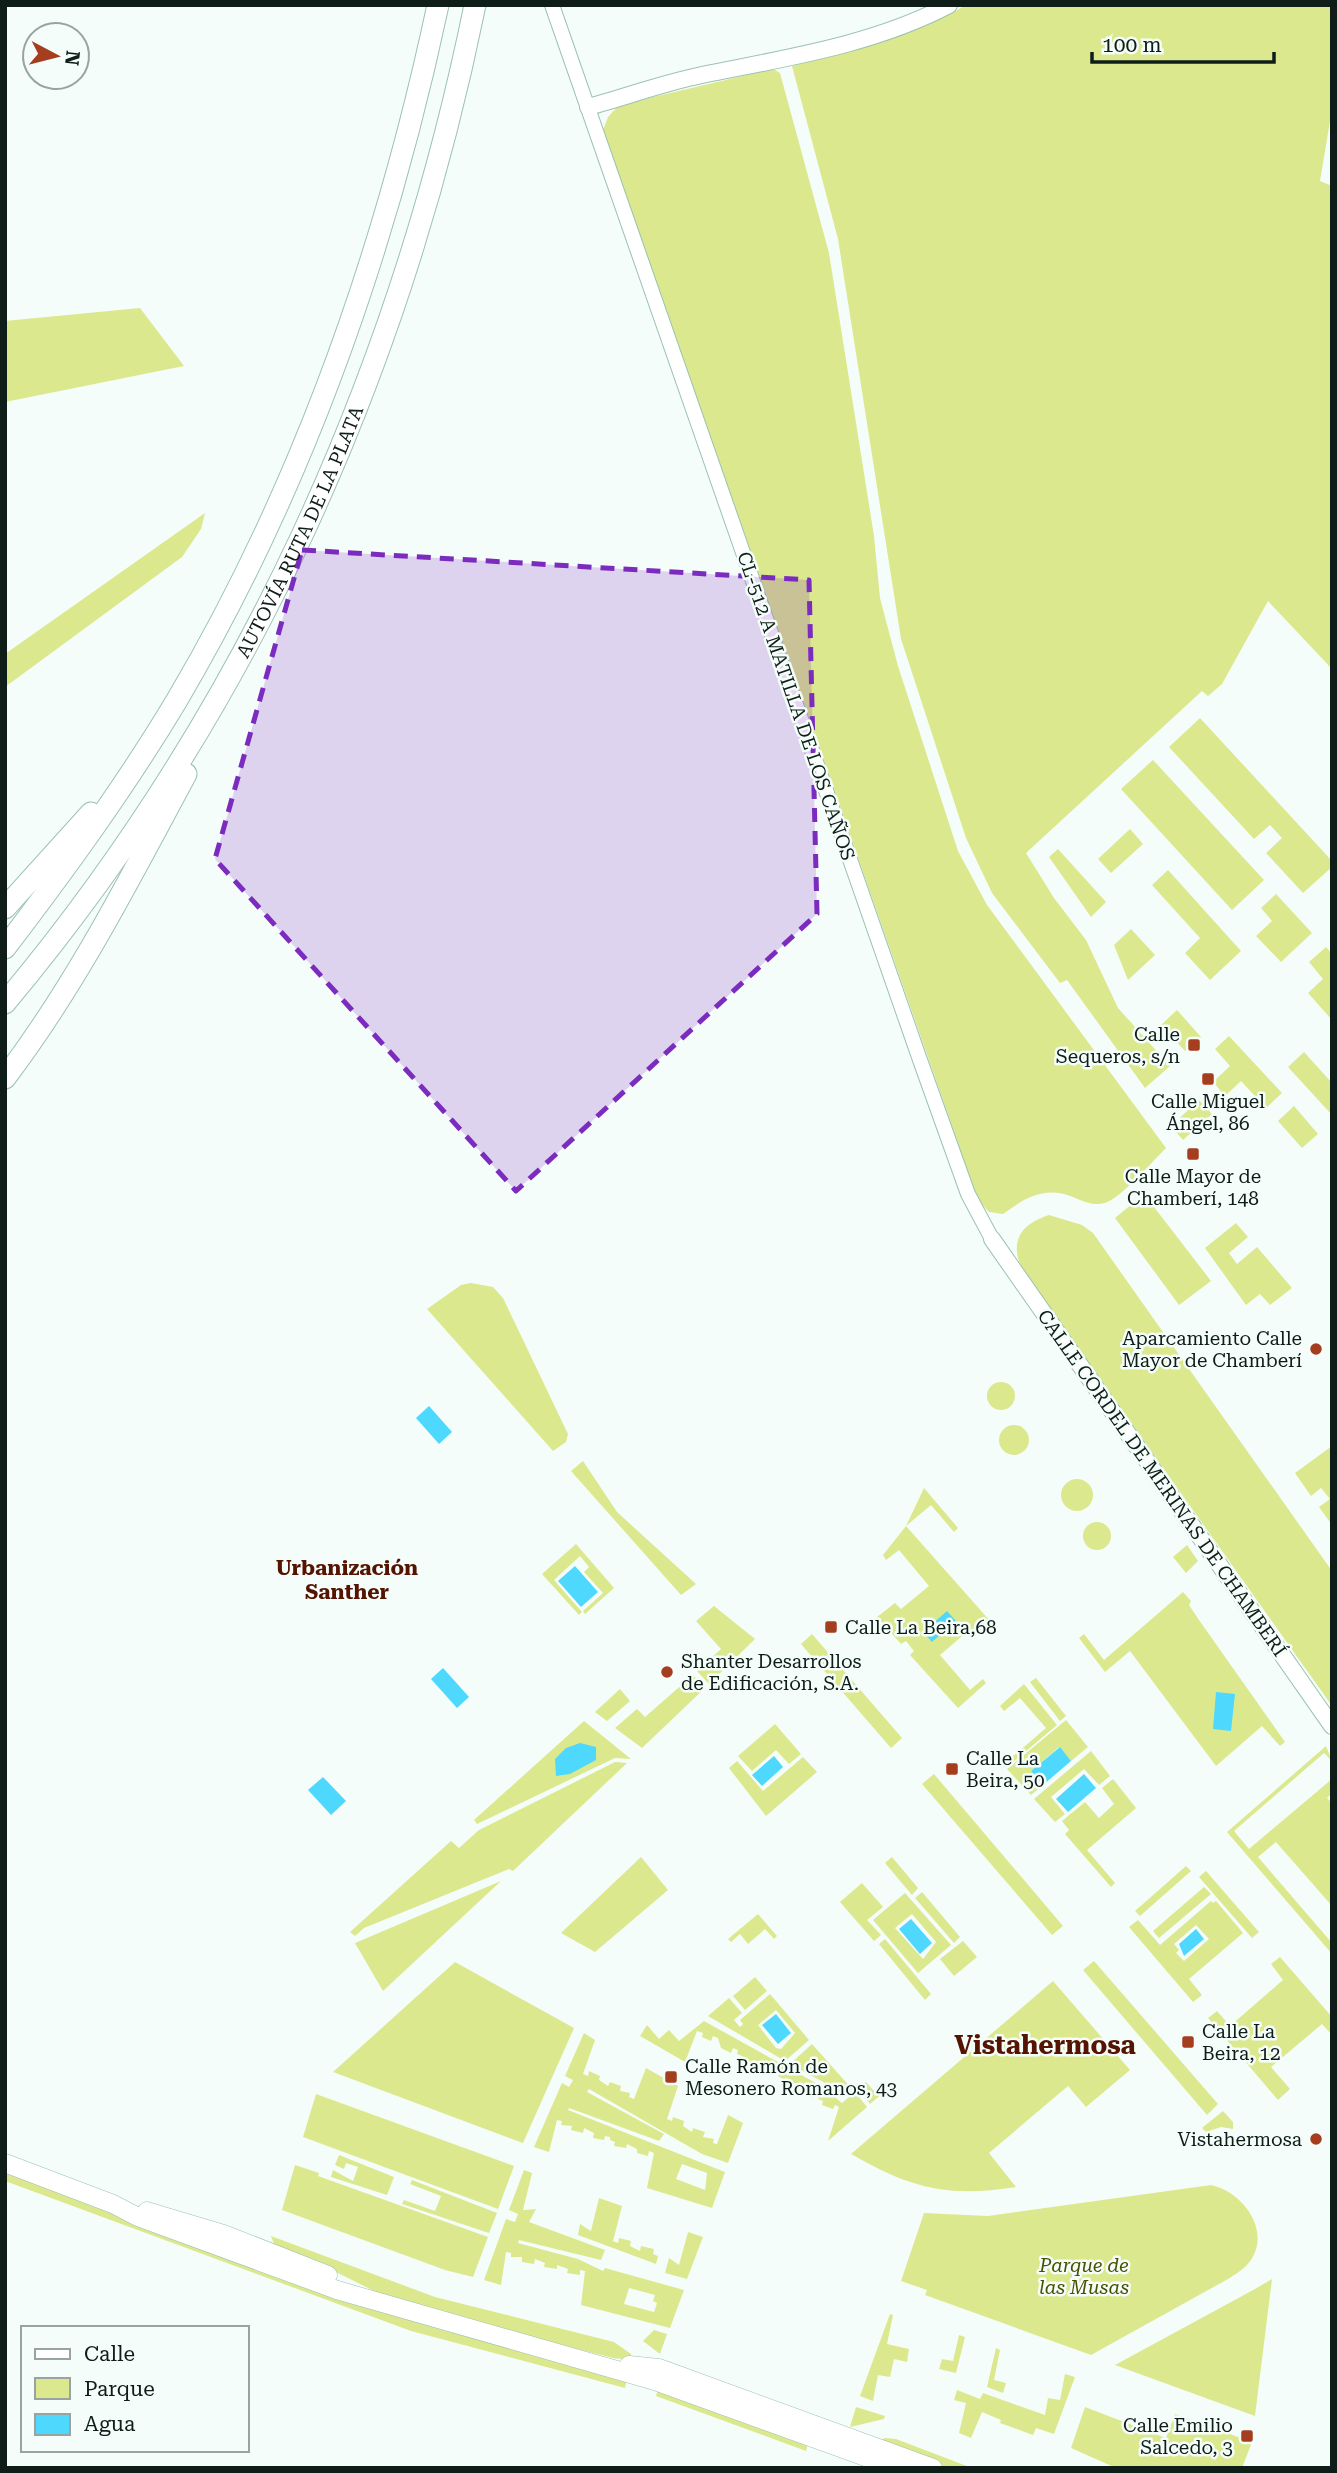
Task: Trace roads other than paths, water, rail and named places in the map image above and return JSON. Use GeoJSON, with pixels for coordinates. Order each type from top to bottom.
{"type":"FeatureCollection","features":[{"type":"Feature","properties":{"kind":"highway","name":"AUTOVÍA RUTA DE LA PLATA"},"geometry":{"type":"LineString","coordinates":[[5,948],[82,846],[177,700],[266,533],[354,320],[393,197],[438,5]]}},
{"type":"Feature","properties":{"kind":"highway","name":"AUTOVÍA RUTA DE LA PLATA"},"geometry":{"type":"LineString","coordinates":[[5,1003],[115,861],[196,736],[247,649],[303,537],[372,373],[407,272],[455,101],[475,5]]}},
{"type":"Feature","properties":{"kind":"highway"},"geometry":{"type":"LineString","coordinates":[[5,908],[96,808],[150,726],[194,651],[307,439]]}},
{"type":"Feature","properties":{"kind":"highway"},"geometry":{"type":"LineString","coordinates":[[5,1078],[68,988],[128,886],[260,638],[303,537]]}},
{"type":"Feature","properties":{"kind":"main road"},"geometry":{"type":"LineString","coordinates":[[588,107],[699,76],[835,47],[916,20],[949,5]]}},
{"type":"Feature","properties":{"kind":"main road","name":"CALLE CORDEL DE MERINAS DE CHAMBERÍ"},"geometry":{"type":"LineString","coordinates":[[992,1239],[1332,1726]]}},
{"type":"Feature","properties":{"kind":"main road"},"geometry":{"type":"LineString","coordinates":[[5,2164],[314,2282],[447,2324],[581,2358],[675,2388],[896,2468]]}},
{"type":"Feature","properties":{"kind":"main road"},"geometry":{"type":"LineString","coordinates":[[113,2204],[174,2217],[254,2245],[353,2287],[371,2299]]}},
{"type":"Feature","properties":{"kind":"main road"},"geometry":{"type":"LineString","coordinates":[[173,2230],[203,2233],[243,2249],[254,2245]]}},
{"type":"Feature","properties":{"kind":"main road"},"geometry":{"type":"LineString","coordinates":[[254,2245],[259,2254],[293,2266],[314,2282]]}},
{"type":"Feature","properties":{"kind":"main road"},"geometry":{"type":"LineString","coordinates":[[581,2358],[659,2368],[933,2468]]}},
{"type":"Feature","properties":{"kind":"main road"},"geometry":{"type":"LineString","coordinates":[[860,2441],[866,2450],[910,2468]]}},
{"type":"Feature","properties":{"kind":"street","name":"CL-512 A MATILLA DE LOS CAÑOS"},"geometry":{"type":"LineString","coordinates":[[552,5],[920,1060],[968,1194],[992,1239]]}},
{"type":"Feature","properties":{"kind":"water"},"geometry":{"type":"Polygon","coordinates":[[[429,1406],[452,1432],[439,1444],[416,1418],[429,1406]]]}},
{"type":"Feature","properties":{"kind":"water"},"geometry":{"type":"Polygon","coordinates":[[[575,1566],[598,1592],[581,1607],[558,1581],[575,1566]]]}},
{"type":"Feature","properties":{"kind":"water"},"geometry":{"type":"Polygon","coordinates":[[[947,1611],[956,1621],[932,1642],[923,1632],[947,1611]]]}},
{"type":"Feature","properties":{"kind":"water"},"geometry":{"type":"Polygon","coordinates":[[[443,1668],[469,1697],[457,1708],[431,1679],[443,1668]]]}},
{"type":"Feature","properties":{"kind":"water"},"geometry":{"type":"Polygon","coordinates":[[[1216,1692],[1235,1694],[1231,1731],[1213,1729],[1216,1692]]]}},
{"type":"Feature","properties":{"kind":"water"},"geometry":{"type":"Polygon","coordinates":[[[580,1743],[596,1747],[596,1760],[570,1774],[556,1776],[555,1759],[566,1748],[580,1743]]]}},
{"type":"Feature","properties":{"kind":"water"},"geometry":{"type":"Polygon","coordinates":[[[1060,1747],[1071,1761],[1043,1785],[1031,1771],[1060,1747]]]}},
{"type":"Feature","properties":{"kind":"water"},"geometry":{"type":"Polygon","coordinates":[[[774,1756],[783,1767],[762,1786],[752,1775],[774,1756]]]}},
{"type":"Feature","properties":{"kind":"water"},"geometry":{"type":"Polygon","coordinates":[[[1084,1774],[1096,1788],[1068,1812],[1056,1799],[1084,1774]]]}},
{"type":"Feature","properties":{"kind":"water"},"geometry":{"type":"Polygon","coordinates":[[[323,1777],[346,1801],[331,1815],[308,1790],[323,1777]]]}},
{"type":"Feature","properties":{"kind":"water"},"geometry":{"type":"Polygon","coordinates":[[[911,1919],[932,1943],[920,1954],[899,1929],[911,1919]]]}},
{"type":"Feature","properties":{"kind":"water"},"geometry":{"type":"Polygon","coordinates":[[[1196,1929],[1204,1939],[1184,1956],[1179,1944],[1196,1929]]]}},
{"type":"Feature","properties":{"kind":"water"},"geometry":{"type":"Polygon","coordinates":[[[776,2014],[791,2033],[778,2044],[762,2025],[776,2014]]]}},
{"type":"Feature","properties":{"kind":"place","name":"Calle Sequeros, s/n"},"geometry":{"type":"Point","coordinates":[1194,1045]}},
{"type":"Feature","properties":{"kind":"place","name":"Calle Miguel Ángel, 86"},"geometry":{"type":"Point","coordinates":[1208,1079]}},
{"type":"Feature","properties":{"kind":"place","name":"Calle Mayor de Chamberí, 148"},"geometry":{"type":"Point","coordinates":[1193,1154]}},
{"type":"Feature","properties":{"kind":"place","name":"Aparcamiento Calle Mayor de Chamberí"},"geometry":{"type":"Point","coordinates":[1316,1349]}},
{"type":"Feature","properties":{"kind":"place","name":"Calle La Beira,68"},"geometry":{"type":"Point","coordinates":[831,1627]}},
{"type":"Feature","properties":{"kind":"place","name":"Shanter Desarrollos de Edificación, S.A."},"geometry":{"type":"Point","coordinates":[667,1672]}},
{"type":"Feature","properties":{"kind":"place","name":"Calle La Beira, 50"},"geometry":{"type":"Point","coordinates":[952,1769]}},
{"type":"Feature","properties":{"kind":"place","name":"Calle La Beira, 12"},"geometry":{"type":"Point","coordinates":[1188,2042]}},
{"type":"Feature","properties":{"kind":"place","name":"Calle Ramón de Mesonero Romanos, 43"},"geometry":{"type":"Point","coordinates":[671,2077]}},
{"type":"Feature","properties":{"kind":"place","name":"Vistahermosa"},"geometry":{"type":"Point","coordinates":[1316,2139]}},
{"type":"Feature","properties":{"kind":"place","name":"Calle Emilio Salcedo, 3"},"geometry":{"type":"Point","coordinates":[1247,2436]}},
{"type":"Feature","properties":{"kind":"district","name":"Urbanización Santher"},"geometry":{"type":"Point","coordinates":[347,1580]}},
{"type":"Feature","properties":{"kind":"district","name":"Vistahermosa"},"geometry":{"type":"Point","coordinates":[1045,2045]}},
{"type":"Feature","properties":{"kind":"park label","name":"Parque de las Musas"},"geometry":{"type":"Point","coordinates":[1084,2276]}}]}
